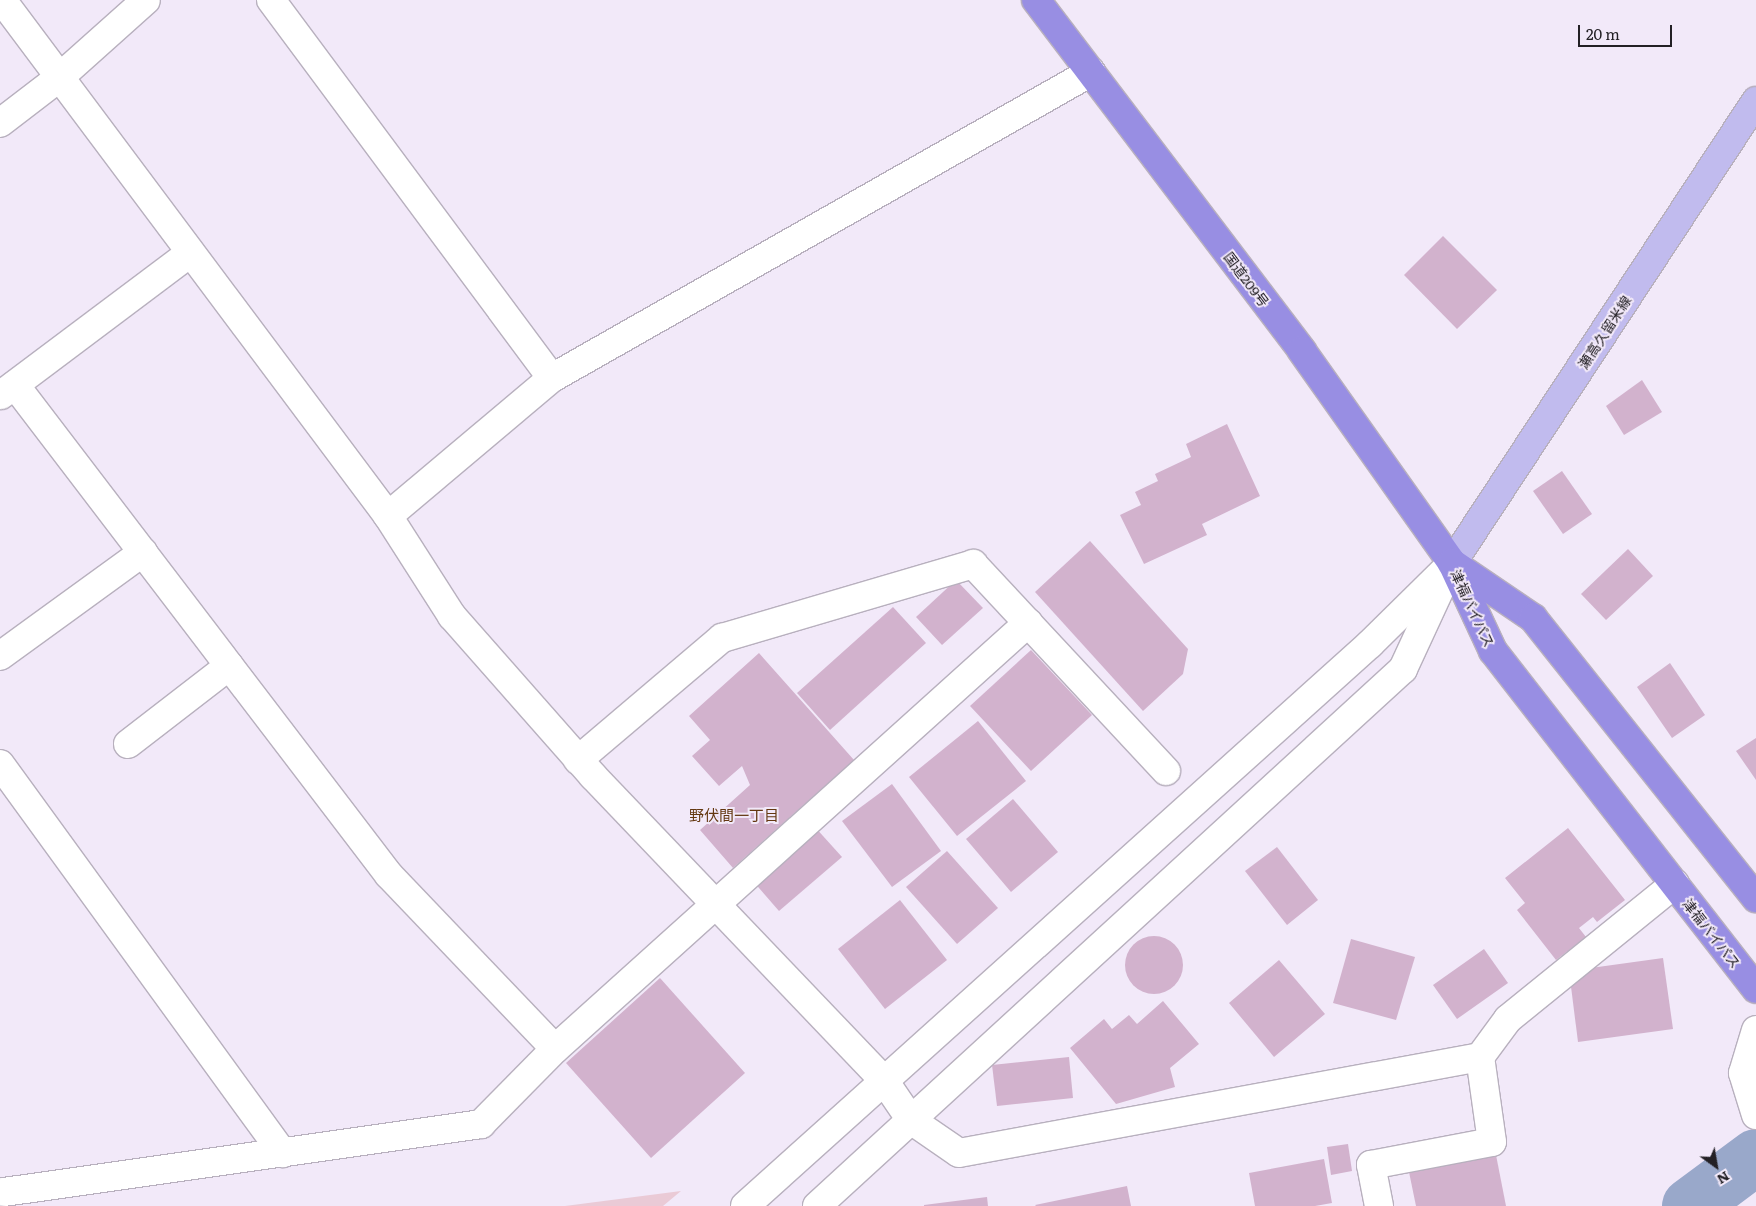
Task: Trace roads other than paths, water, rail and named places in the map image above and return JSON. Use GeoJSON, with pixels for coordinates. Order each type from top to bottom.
{"type":"FeatureCollection","features":[{"type":"Feature","properties":{"kind":"highway","name":"国道209号"},"geometry":{"type":"LineString","coordinates":[[1036,0],[1302,351],[1452,563]]}},
{"type":"Feature","properties":{"kind":"highway","name":"津福バイパス"},"geometry":{"type":"LineString","coordinates":[[1452,563],[1493,652],[1756,989]]}},
{"type":"Feature","properties":{"kind":"highway","name":"津福バイパス"},"geometry":{"type":"LineString","coordinates":[[1452,563],[1533,618],[1756,898]]}},
{"type":"Feature","properties":{"kind":"main road","name":"瀬高久留米線"},"geometry":{"type":"LineString","coordinates":[[1452,563],[1756,101]]}},
{"type":"Feature","properties":{"kind":"street"},"geometry":{"type":"LineString","coordinates":[[2,0],[388,516],[452,616],[578,760],[883,1079],[911,1120],[958,1153],[1480,1057],[1508,1019],[1674,884]]}},
{"type":"Feature","properties":{"kind":"street"},"geometry":{"type":"LineString","coordinates":[[0,122],[60,77],[146,0]]}},
{"type":"Feature","properties":{"kind":"street"},"geometry":{"type":"LineString","coordinates":[[271,0],[552,378]]}},
{"type":"Feature","properties":{"kind":"street"},"geometry":{"type":"LineString","coordinates":[[388,516],[552,378],[1091,72]]}},
{"type":"Feature","properties":{"kind":"street"},"geometry":{"type":"LineString","coordinates":[[190,253],[8,391],[143,552],[389,875],[556,1049]]}},
{"type":"Feature","properties":{"kind":"street"},"geometry":{"type":"LineString","coordinates":[[0,656],[143,552]]}},
{"type":"Feature","properties":{"kind":"street"},"geometry":{"type":"LineString","coordinates":[[744,1206],[883,1079],[1370,644],[1452,563]]}},
{"type":"Feature","properties":{"kind":"street"},"geometry":{"type":"LineString","coordinates":[[818,1206],[1404,669],[1452,563]]}},
{"type":"Feature","properties":{"kind":"street"},"geometry":{"type":"LineString","coordinates":[[578,760],[722,638],[973,564],[1166,772]]}},
{"type":"Feature","properties":{"kind":"street"},"geometry":{"type":"LineString","coordinates":[[7,1195],[481,1124],[556,1049],[1028,624]]}},
{"type":"Feature","properties":{"kind":"street"},"geometry":{"type":"LineString","coordinates":[[128,744],[229,666]]}},
{"type":"Feature","properties":{"kind":"street"},"geometry":{"type":"LineString","coordinates":[[0,764],[284,1153]]}},
{"type":"Feature","properties":{"kind":"street"},"geometry":{"type":"LineString","coordinates":[[1756,1030],[1743,1073],[1756,1115]]}},
{"type":"Feature","properties":{"kind":"street"},"geometry":{"type":"LineString","coordinates":[[1379,1206],[1372,1165],[1492,1142],[1480,1057]]}},
{"type":"Feature","properties":{"kind":"waterway"},"geometry":{"type":"LineString","coordinates":[[1690,1206],[1756,1157]]}},
{"type":"Feature","properties":{"kind":"district","name":"野伏間一丁目"},"geometry":{"type":"Point","coordinates":[734,815]}}]}
